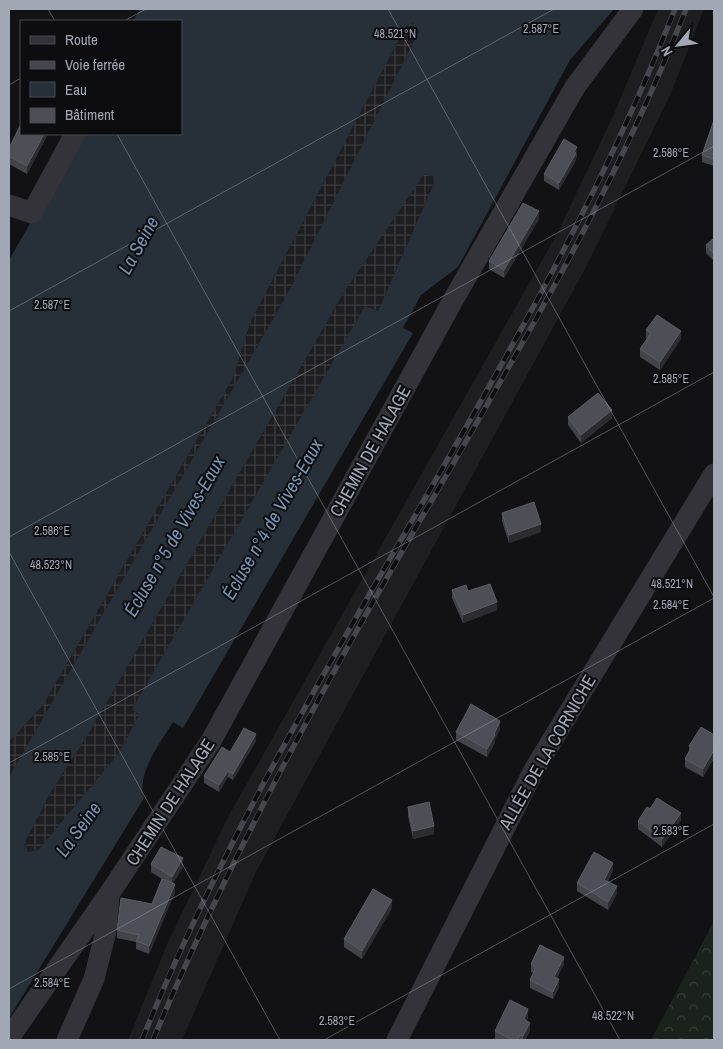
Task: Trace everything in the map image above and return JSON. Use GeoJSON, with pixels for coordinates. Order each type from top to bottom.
{"type":"FeatureCollection","features":[{"type":"Feature","properties":{"kind":"street","name":"CHEMIN DE HALAGE"},"geometry":{"type":"LineString","coordinates":[[9,1038],[109,894],[210,741],[452,302],[575,87],[633,9]]}},
{"type":"Feature","properties":{"kind":"street"},"geometry":{"type":"LineString","coordinates":[[9,205],[32,213],[74,135]]}},
{"type":"Feature","properties":{"kind":"street","name":"ALLÉE DE LA CORNICHE"},"geometry":{"type":"LineString","coordinates":[[397,1040],[534,770],[714,474]]}},
{"type":"Feature","properties":{"kind":"street"},"geometry":{"type":"LineString","coordinates":[[67,1040],[94,979],[106,931],[109,894]]}},
{"type":"Feature","properties":{"kind":"shaded area"},"geometry":{"type":"Polygon","coordinates":[[[658,9],[704,9],[671,93],[585,269],[256,872],[182,1040],[128,1040],[168,942],[228,817],[558,232],[613,116],[658,9]]]}},
{"type":"Feature","properties":{"kind":"shaded area"},"geometry":{"type":"Polygon","coordinates":[[[414,22],[419,31],[289,291],[9,777],[9,742],[43,705],[233,378],[251,321],[406,26],[414,22]]]}},
{"type":"Feature","properties":{"kind":"shaded area"},"geometry":{"type":"Polygon","coordinates":[[[423,174],[433,176],[434,183],[378,311],[365,307],[132,709],[139,715],[118,754],[38,850],[28,852],[25,842],[51,792],[89,733],[345,291],[423,174]]]}},
{"type":"Feature","properties":{"kind":"green space"},"geometry":{"type":"Polygon","coordinates":[[[714,921],[714,1040],[651,1040],[714,921]]]}},
{"type":"Feature","properties":{"kind":"water"},"geometry":{"type":"Polygon","coordinates":[[[140,9],[614,9],[570,60],[458,267],[421,295],[403,328],[413,333],[183,728],[173,722],[156,748],[143,778],[144,798],[9,1018],[9,777],[289,291],[419,31],[414,23],[406,26],[251,321],[233,378],[43,705],[9,742],[9,260],[54,182],[78,135],[182,135],[182,20],[134,20],[140,9]],[[424,174],[345,291],[89,733],[51,792],[25,842],[28,852],[38,850],[118,754],[139,715],[132,709],[365,306],[378,311],[434,183],[433,176],[424,174]]]}},
{"type":"Feature","properties":{"kind":"building"},"geometry":{"type":"Polygon","coordinates":[[[714,120],[714,159],[702,155],[714,120]]]}},
{"type":"Feature","properties":{"kind":"building"},"geometry":{"type":"Polygon","coordinates":[[[20,126],[20,135],[43,135],[27,166],[9,156],[9,148],[20,126]]]}},
{"type":"Feature","properties":{"kind":"building"},"geometry":{"type":"Polygon","coordinates":[[[564,139],[577,147],[574,152],[576,153],[559,183],[544,174],[564,139]]]}},
{"type":"Feature","properties":{"kind":"building"},"geometry":{"type":"Polygon","coordinates":[[[523,203],[539,211],[504,270],[489,261],[523,203]]]}},
{"type":"Feature","properties":{"kind":"building"},"geometry":{"type":"Polygon","coordinates":[[[714,238],[714,254],[706,245],[714,238]]]}},
{"type":"Feature","properties":{"kind":"building"},"geometry":{"type":"Polygon","coordinates":[[[657,315],[681,331],[660,362],[640,349],[651,333],[646,330],[657,315]]]}},
{"type":"Feature","properties":{"kind":"building"},"geometry":{"type":"Polygon","coordinates":[[[598,393],[612,410],[581,435],[568,417],[598,393]]]}},
{"type":"Feature","properties":{"kind":"building"},"geometry":{"type":"Polygon","coordinates":[[[534,502],[541,524],[509,535],[502,513],[534,502]]]}},
{"type":"Feature","properties":{"kind":"building"},"geometry":{"type":"Polygon","coordinates":[[[490,584],[497,602],[463,615],[452,590],[466,585],[468,591],[490,584]]]}},
{"type":"Feature","properties":{"kind":"building"},"geometry":{"type":"Polygon","coordinates":[[[471,704],[500,721],[487,749],[456,732],[471,704]]]}},
{"type":"Feature","properties":{"kind":"building"},"geometry":{"type":"Polygon","coordinates":[[[701,727],[714,735],[714,750],[703,769],[685,759],[691,748],[689,746],[701,727]]]}},
{"type":"Feature","properties":{"kind":"building"},"geometry":{"type":"Polygon","coordinates":[[[244,728],[256,734],[233,774],[228,771],[219,785],[204,776],[222,747],[230,752],[244,728]]]}},
{"type":"Feature","properties":{"kind":"building"},"geometry":{"type":"Polygon","coordinates":[[[657,798],[681,813],[662,839],[638,821],[647,807],[650,809],[657,798]]]}},
{"type":"Feature","properties":{"kind":"building"},"geometry":{"type":"Polygon","coordinates":[[[429,802],[434,826],[413,831],[408,807],[429,802]]]}},
{"type":"Feature","properties":{"kind":"building"},"geometry":{"type":"Polygon","coordinates":[[[161,847],[183,858],[172,877],[151,864],[161,847]]]}},
{"type":"Feature","properties":{"kind":"building"},"geometry":{"type":"Polygon","coordinates":[[[594,852],[613,863],[604,880],[617,886],[608,902],[577,883],[594,852]]]}},
{"type":"Feature","properties":{"kind":"building"},"geometry":{"type":"Polygon","coordinates":[[[162,879],[175,884],[149,946],[136,941],[139,935],[117,930],[121,898],[152,904],[162,879]]]}},
{"type":"Feature","properties":{"kind":"building"},"geometry":{"type":"Polygon","coordinates":[[[373,889],[392,900],[362,951],[344,939],[373,889]]]}},
{"type":"Feature","properties":{"kind":"building"},"geometry":{"type":"Polygon","coordinates":[[[540,945],[564,957],[554,977],[559,979],[553,992],[530,980],[536,967],[531,964],[540,945]]]}},
{"type":"Feature","properties":{"kind":"building"},"geometry":{"type":"Polygon","coordinates":[[[510,1000],[528,1009],[524,1019],[530,1023],[523,1036],[520,1035],[517,1040],[513,1040],[495,1031],[510,1000]]]}},
{"type":"Feature","properties":{"kind":"railway"},"geometry":{"type":"LineString","coordinates":[[142,1040],[201,907],[266,778],[482,399],[552,272],[617,142],[675,9]]}},
{"type":"Feature","properties":{"kind":"railway"},"geometry":{"type":"LineString","coordinates":[[153,1040],[217,898],[287,759],[336,668],[522,344],[610,180],[650,95],[686,9]]}},
{"type":"Feature","properties":{"kind":"water label","name":"La Seine"},"geometry":{"type":"Point","coordinates":[138,245]}},
{"type":"Feature","properties":{"kind":"water label","name":"Écluse n°4 de Vives-Eaux"},"geometry":{"type":"Point","coordinates":[272,519]}},
{"type":"Feature","properties":{"kind":"water label","name":"Écluse n°5 de Vives-Eaux"},"geometry":{"type":"Point","coordinates":[174,536]}},
{"type":"Feature","properties":{"kind":"water label","name":"La Seine"},"geometry":{"type":"Point","coordinates":[78,829]}}]}
